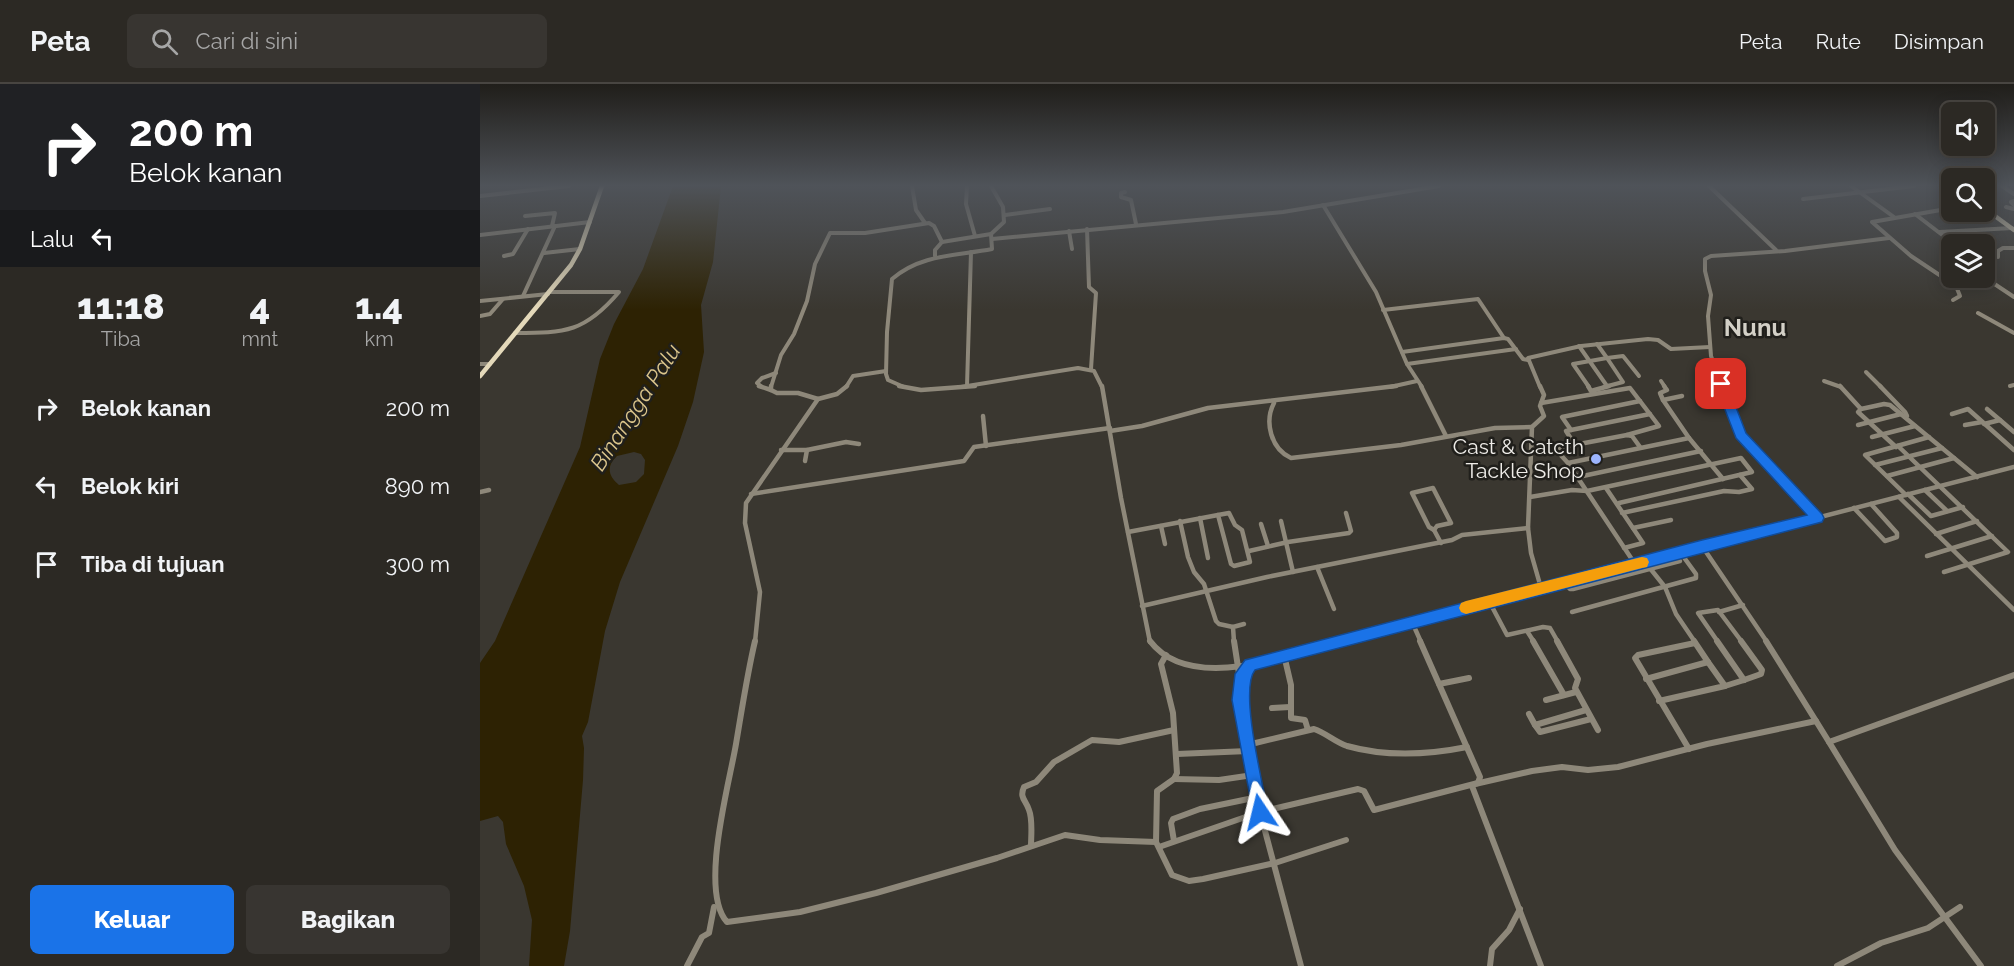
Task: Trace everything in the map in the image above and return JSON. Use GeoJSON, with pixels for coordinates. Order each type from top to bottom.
{"type":"FeatureCollection","features":[{"type":"Feature","properties":{"kind":"main road"},"geometry":{"type":"LineString","coordinates":[[480,376],[571,265],[588,227]]}},
{"type":"Feature","properties":{"kind":"street"},"geometry":{"type":"LineString","coordinates":[[480,235],[543,227]]}},
{"type":"Feature","properties":{"kind":"street"},"geometry":{"type":"LineString","coordinates":[[523,296],[544,253],[553,227]]}},
{"type":"Feature","properties":{"kind":"street"},"geometry":{"type":"LineString","coordinates":[[771,390],[781,355],[794,334],[807,301],[815,264],[830,233],[865,233],[900,227]]}},
{"type":"Feature","properties":{"kind":"street"},"geometry":{"type":"LineString","coordinates":[[935,227],[942,242]]}},
{"type":"Feature","properties":{"kind":"street"},"geometry":{"type":"LineString","coordinates":[[973,227],[975,236]]}},
{"type":"Feature","properties":{"kind":"street"},"geometry":{"type":"LineString","coordinates":[[1000,227],[991,237],[992,249],[935,256],[906,266],[892,279],[886,351],[888,380],[901,386],[932,391],[1078,368],[1091,369]]}},
{"type":"Feature","properties":{"kind":"street"},"geometry":{"type":"LineString","coordinates":[[935,256],[935,250],[942,242],[975,236],[991,237],[1105,227]]}},
{"type":"Feature","properties":{"kind":"street"},"geometry":{"type":"LineString","coordinates":[[1337,227],[1360,263],[1407,364],[1428,396],[1446,436]]}},
{"type":"Feature","properties":{"kind":"street"},"geometry":{"type":"LineString","coordinates":[[1752,227],[1776,250]]}},
{"type":"Feature","properties":{"kind":"street"},"geometry":{"type":"LineString","coordinates":[[1877,227],[1941,275]]}},
{"type":"Feature","properties":{"kind":"street"},"geometry":{"type":"LineString","coordinates":[[1933,227],[1942,234]]}},
{"type":"Feature","properties":{"kind":"street"},"geometry":{"type":"LineString","coordinates":[[504,256],[513,254],[528,229]]}},
{"type":"Feature","properties":{"kind":"street"},"geometry":{"type":"LineString","coordinates":[[1087,229],[1089,286],[1096,292],[1091,369]]}},
{"type":"Feature","properties":{"kind":"street"},"geometry":{"type":"LineString","coordinates":[[1940,232],[2013,229]]}},
{"type":"Feature","properties":{"kind":"street"},"geometry":{"type":"LineString","coordinates":[[1069,231],[1072,249]]}},
{"type":"Feature","properties":{"kind":"street"},"geometry":{"type":"LineString","coordinates":[[1818,518],[1737,430],[1713,366],[1708,316],[1711,295],[1705,271],[1706,258],[1889,238]]}},
{"type":"Feature","properties":{"kind":"street"},"geometry":{"type":"LineString","coordinates":[[1998,257],[1998,251],[2014,248]]}},
{"type":"Feature","properties":{"kind":"street"},"geometry":{"type":"LineString","coordinates":[[544,253],[580,249]]}},
{"type":"Feature","properties":{"kind":"street"},"geometry":{"type":"LineString","coordinates":[[967,386],[971,252]]}},
{"type":"Feature","properties":{"kind":"street"},"geometry":{"type":"LineString","coordinates":[[1995,283],[2013,295]]}},
{"type":"Feature","properties":{"kind":"street"},"geometry":{"type":"LineString","coordinates":[[1953,300],[1960,296],[1957,288]]}},
{"type":"Feature","properties":{"kind":"street"},"geometry":{"type":"LineString","coordinates":[[480,301],[549,293],[619,292],[590,320],[573,331],[515,333]]}},
{"type":"Feature","properties":{"kind":"street"},"geometry":{"type":"LineString","coordinates":[[480,316],[492,313],[503,298]]}},
{"type":"Feature","properties":{"kind":"street"},"geometry":{"type":"LineString","coordinates":[[1383,310],[1478,299],[1504,338],[1508,339],[1523,359],[1528,360],[1544,395],[1541,403],[1544,416],[1532,427],[1528,528],[1531,553],[1541,588]]}},
{"type":"Feature","properties":{"kind":"street"},"geometry":{"type":"LineString","coordinates":[[1978,313],[1987,319],[2000,322],[2014,333]]}},
{"type":"Feature","properties":{"kind":"street"},"geometry":{"type":"LineString","coordinates":[[1402,352],[1504,338]]}},
{"type":"Feature","properties":{"kind":"street"},"geometry":{"type":"LineString","coordinates":[[1528,360],[1531,357],[1579,346],[1656,339],[1671,349],[1710,347]]}},
{"type":"Feature","properties":{"kind":"street"},"geometry":{"type":"LineString","coordinates":[[1597,344],[1607,358],[1623,382],[1591,391],[1573,365],[1590,361],[1607,358],[1624,356],[1639,376]]}},
{"type":"Feature","properties":{"kind":"street"},"geometry":{"type":"LineString","coordinates":[[1579,346],[1608,386]]}},
{"type":"Feature","properties":{"kind":"street"},"geometry":{"type":"LineString","coordinates":[[1407,364],[1516,349]]}},
{"type":"Feature","properties":{"kind":"street"},"geometry":{"type":"LineString","coordinates":[[480,364],[490,364]]}},
{"type":"Feature","properties":{"kind":"street"},"geometry":{"type":"LineString","coordinates":[[1091,369],[1101,383],[1150,642],[1166,655],[1195,667],[1250,665],[2014,467]]}},
{"type":"Feature","properties":{"kind":"street"},"geometry":{"type":"LineString","coordinates":[[803,396],[818,399],[837,394],[844,390],[853,376],[886,371]]}},
{"type":"Feature","properties":{"kind":"street"},"geometry":{"type":"LineString","coordinates":[[776,372],[762,378],[757,383],[760,387],[777,393],[798,393],[813,406]]}},
{"type":"Feature","properties":{"kind":"street"},"geometry":{"type":"LineString","coordinates":[[1858,425],[1907,416],[1866,372]]}},
{"type":"Feature","properties":{"kind":"street"},"geometry":{"type":"LineString","coordinates":[[751,494],[964,461],[971,449],[1142,426],[1209,408],[1383,389],[1417,381]]}},
{"type":"Feature","properties":{"kind":"street"},"geometry":{"type":"LineString","coordinates":[[1661,381],[1667,390],[1660,393],[1663,400],[1689,438],[1723,478]]}},
{"type":"Feature","properties":{"kind":"street"},"geometry":{"type":"LineString","coordinates":[[1824,381],[1842,388],[1861,409]]}},
{"type":"Feature","properties":{"kind":"street"},"geometry":{"type":"LineString","coordinates":[[1541,403],[1630,388],[1659,427],[1557,449],[1635,564]]}},
{"type":"Feature","properties":{"kind":"street"},"geometry":{"type":"LineString","coordinates":[[1663,400],[1683,396]]}},
{"type":"Feature","properties":{"kind":"street"},"geometry":{"type":"LineString","coordinates":[[818,399],[751,494],[745,513],[760,577],[760,616],[758,636],[744,687],[714,869],[715,904],[717,915],[722,921],[800,912],[876,893],[1065,834],[1100,840],[1157,844],[1174,841],[1260,812],[1361,789],[1374,810],[1532,771],[1562,767],[1588,770],[1618,767],[1815,721]]}},
{"type":"Feature","properties":{"kind":"street"},"geometry":{"type":"LineString","coordinates":[[1571,430],[1562,417],[1640,401]]}},
{"type":"Feature","properties":{"kind":"street"},"geometry":{"type":"LineString","coordinates":[[1275,402],[1269,413],[1271,431],[1282,453],[1288,458],[1401,445],[1517,426],[1532,427]]}},
{"type":"Feature","properties":{"kind":"street"},"geometry":{"type":"LineString","coordinates":[[1861,409],[1888,404],[1977,477]]}},
{"type":"Feature","properties":{"kind":"street"},"geometry":{"type":"LineString","coordinates":[[1861,409],[1858,412],[1921,467],[2008,552],[1944,572]]}},
{"type":"Feature","properties":{"kind":"street"},"geometry":{"type":"LineString","coordinates":[[1987,409],[2014,432]]}},
{"type":"Feature","properties":{"kind":"street"},"geometry":{"type":"LineString","coordinates":[[1952,414],[1968,410],[2014,450]]}},
{"type":"Feature","properties":{"kind":"street"},"geometry":{"type":"LineString","coordinates":[[1575,445],[1566,431],[1650,414]]}},
{"type":"Feature","properties":{"kind":"street"},"geometry":{"type":"LineString","coordinates":[[983,416],[986,446]]}},
{"type":"Feature","properties":{"kind":"street"},"geometry":{"type":"LineString","coordinates":[[1965,425],[2000,420]]}},
{"type":"Feature","properties":{"kind":"street"},"geometry":{"type":"LineString","coordinates":[[1872,437],[1915,426]]}},
{"type":"Feature","properties":{"kind":"street"},"geometry":{"type":"LineString","coordinates":[[1627,435],[1632,436],[1640,447]]}},
{"type":"Feature","properties":{"kind":"street"},"geometry":{"type":"LineString","coordinates":[[1929,437],[1866,454],[1929,515],[1962,507]]}},
{"type":"Feature","properties":{"kind":"street"},"geometry":{"type":"LineString","coordinates":[[1568,463],[1689,438]]}},
{"type":"Feature","properties":{"kind":"street"},"geometry":{"type":"LineString","coordinates":[[781,450],[807,450],[839,442],[859,444]]}},
{"type":"Feature","properties":{"kind":"street"},"geometry":{"type":"LineString","coordinates":[[1875,465],[1942,448]]}},
{"type":"Feature","properties":{"kind":"street"},"geometry":{"type":"LineString","coordinates":[[805,461],[807,450]]}},
{"type":"Feature","properties":{"kind":"street"},"geometry":{"type":"LineString","coordinates":[[1578,477],[1701,451]]}},
{"type":"Feature","properties":{"kind":"street"},"geometry":{"type":"LineString","coordinates":[[1530,497],[1572,490],[1587,491],[1606,488],[1741,458],[1752,472],[1619,503]]}},
{"type":"Feature","properties":{"kind":"street"},"geometry":{"type":"LineString","coordinates":[[1887,476],[1954,458]]}},
{"type":"Feature","properties":{"kind":"street"},"geometry":{"type":"LineString","coordinates":[[1622,513],[1724,491],[1739,492],[1755,488],[1740,475]]}},
{"type":"Feature","properties":{"kind":"street"},"geometry":{"type":"LineString","coordinates":[[1434,530],[1437,526],[1451,523],[1433,488],[1412,492],[1441,543]]}},
{"type":"Feature","properties":{"kind":"street"},"geometry":{"type":"LineString","coordinates":[[1606,488],[1619,503],[1622,513],[1643,543],[1624,548]]}},
{"type":"Feature","properties":{"kind":"street"},"geometry":{"type":"LineString","coordinates":[[480,492],[489,490]]}},
{"type":"Feature","properties":{"kind":"street"},"geometry":{"type":"LineString","coordinates":[[1924,490],[1947,511]]}},
{"type":"Feature","properties":{"kind":"street"},"geometry":{"type":"LineString","coordinates":[[1739,492],[1744,498]]}},
{"type":"Feature","properties":{"kind":"street"},"geometry":{"type":"LineString","coordinates":[[1899,497],[2014,610]]}},
{"type":"Feature","properties":{"kind":"street"},"geometry":{"type":"LineString","coordinates":[[1854,508],[1885,541],[1897,537],[1897,533],[1871,504]]}},
{"type":"Feature","properties":{"kind":"street"},"geometry":{"type":"LineString","coordinates":[[1128,532],[1180,521],[1218,514],[1230,513],[1236,526],[1241,528],[1249,551],[1250,562],[1232,565],[1218,514]]}},
{"type":"Feature","properties":{"kind":"street"},"geometry":{"type":"LineString","coordinates":[[1249,551],[1288,542],[1349,533],[1351,531],[1346,513]]}},
{"type":"Feature","properties":{"kind":"street"},"geometry":{"type":"LineString","coordinates":[[1200,518],[1208,558]]}},
{"type":"Feature","properties":{"kind":"street"},"geometry":{"type":"LineString","coordinates":[[1633,528],[1671,520]]}},
{"type":"Feature","properties":{"kind":"street"},"geometry":{"type":"LineString","coordinates":[[1180,521],[1194,572],[1208,592],[1218,623],[1233,627],[1244,624]]}},
{"type":"Feature","properties":{"kind":"street"},"geometry":{"type":"LineString","coordinates":[[1281,521],[1288,542],[1293,572]]}},
{"type":"Feature","properties":{"kind":"street"},"geometry":{"type":"LineString","coordinates":[[1936,534],[1977,521]]}},
{"type":"Feature","properties":{"kind":"street"},"geometry":{"type":"LineString","coordinates":[[1261,524],[1268,546]]}},
{"type":"Feature","properties":{"kind":"street"},"geometry":{"type":"LineString","coordinates":[[1161,526],[1165,544]]}},
{"type":"Feature","properties":{"kind":"street"},"geometry":{"type":"LineString","coordinates":[[1142,606],[1293,572],[1441,543],[1470,534],[1528,528]]}},
{"type":"Feature","properties":{"kind":"street"},"geometry":{"type":"LineString","coordinates":[[1927,556],[1992,536]]}},
{"type":"Feature","properties":{"kind":"street"},"geometry":{"type":"LineString","coordinates":[[1702,546],[1743,605],[1830,742],[1895,850],[1981,966]]}},
{"type":"Feature","properties":{"kind":"street"},"geometry":{"type":"LineString","coordinates":[[1572,612],[1697,577],[1680,552]]}},
{"type":"Feature","properties":{"kind":"street"},"geometry":{"type":"LineString","coordinates":[[1564,582],[1570,589],[1573,589],[1680,561]]}},
{"type":"Feature","properties":{"kind":"street"},"geometry":{"type":"LineString","coordinates":[[1645,562],[1665,587],[1671,598],[1672,607],[1725,686]]}},
{"type":"Feature","properties":{"kind":"street"},"geometry":{"type":"LineString","coordinates":[[1317,567],[1334,609]]}},
{"type":"Feature","properties":{"kind":"street"},"geometry":{"type":"LineString","coordinates":[[1490,601],[1505,634],[1514,635],[1543,627],[1550,628],[1578,679],[1576,692],[1598,730]]}},
{"type":"Feature","properties":{"kind":"street"},"geometry":{"type":"LineString","coordinates":[[1719,612],[1743,605]]}},
{"type":"Feature","properties":{"kind":"street"},"geometry":{"type":"LineString","coordinates":[[1659,700],[1725,686],[1744,680],[1761,674],[1762,670],[1716,609],[1698,613],[1744,680]]}},
{"type":"Feature","properties":{"kind":"street"},"geometry":{"type":"LineString","coordinates":[[1412,622],[1480,777],[1474,785]]}},
{"type":"Feature","properties":{"kind":"street"},"geometry":{"type":"LineString","coordinates":[[1233,627],[1240,700],[1260,812],[1301,966]]}},
{"type":"Feature","properties":{"kind":"street"},"geometry":{"type":"LineString","coordinates":[[1527,631],[1564,695]]}},
{"type":"Feature","properties":{"kind":"street"},"geometry":{"type":"LineString","coordinates":[[1689,749],[1635,661],[1638,655],[1695,643]]}},
{"type":"Feature","properties":{"kind":"street"},"geometry":{"type":"LineString","coordinates":[[1166,655],[1161,664],[1172,705],[1177,772],[1174,779],[1157,791],[1157,844],[1172,875],[1184,880],[1203,879],[1275,863],[1346,840]]}},
{"type":"Feature","properties":{"kind":"street"},"geometry":{"type":"LineString","coordinates":[[1284,655],[1291,685],[1292,719],[1305,720],[1308,730]]}},
{"type":"Feature","properties":{"kind":"street"},"geometry":{"type":"LineString","coordinates":[[1646,679],[1708,662]]}},
{"type":"Feature","properties":{"kind":"street"},"geometry":{"type":"LineString","coordinates":[[1240,682],[1242,674],[1250,665]]}},
{"type":"Feature","properties":{"kind":"street"},"geometry":{"type":"LineString","coordinates":[[1830,742],[2014,675]]}},
{"type":"Feature","properties":{"kind":"street"},"geometry":{"type":"LineString","coordinates":[[1439,684],[1469,678]]}},
{"type":"Feature","properties":{"kind":"street"},"geometry":{"type":"LineString","coordinates":[[1546,700],[1576,692]]}},
{"type":"Feature","properties":{"kind":"street"},"geometry":{"type":"LineString","coordinates":[[1272,708],[1290,707]]}},
{"type":"Feature","properties":{"kind":"street"},"geometry":{"type":"LineString","coordinates":[[1535,724],[1586,710]]}},
{"type":"Feature","properties":{"kind":"street"},"geometry":{"type":"LineString","coordinates":[[1529,714],[1540,732],[1591,718]]}},
{"type":"Feature","properties":{"kind":"street"},"geometry":{"type":"LineString","coordinates":[[1031,846],[1030,811],[1022,800],[1022,792],[1024,788],[1036,782],[1054,762],[1092,740],[1119,742],[1174,730]]}},
{"type":"Feature","properties":{"kind":"street"},"geometry":{"type":"LineString","coordinates":[[1177,754],[1248,748],[1308,730],[1317,730],[1342,745],[1371,750],[1421,755],[1467,747]]}},
{"type":"Feature","properties":{"kind":"street"},"geometry":{"type":"LineString","coordinates":[[1174,779],[1219,780],[1253,775]]}},
{"type":"Feature","properties":{"kind":"street"},"geometry":{"type":"LineString","coordinates":[[1474,785],[1541,966]]}},
{"type":"Feature","properties":{"kind":"street"},"geometry":{"type":"LineString","coordinates":[[1174,841],[1171,823],[1173,819],[1200,809],[1258,797]]}},
{"type":"Feature","properties":{"kind":"street"},"geometry":{"type":"LineString","coordinates":[[687,966],[702,937],[709,933],[715,904]]}},
{"type":"Feature","properties":{"kind":"street"},"geometry":{"type":"LineString","coordinates":[[1837,966],[1881,943],[1928,928],[1960,907]]}},
{"type":"Feature","properties":{"kind":"street"},"geometry":{"type":"LineString","coordinates":[[1490,966],[1492,949],[1509,930],[1520,909]]}},
{"type":"Feature","properties":{"kind":"water","name":"Binangga Palu"},"geometry":{"type":"Polygon","coordinates":[[[658,227],[717,227],[713,262],[701,305],[704,352],[693,402],[678,446],[620,582],[605,631],[588,722],[582,736],[583,780],[570,931],[564,966],[529,966],[532,920],[524,886],[506,844],[503,822],[498,816],[480,821],[480,663],[495,641],[580,447],[600,359],[614,324],[643,269],[658,227]],[[634,452],[617,456],[610,467],[612,478],[619,485],[636,482],[644,474],[645,460],[641,454],[634,452]]]}},
{"type":"Feature","properties":{"kind":"slow traffic"},"geometry":{"type":"LineString","coordinates":[[1466,608],[1642,562]]}},
{"type":"Feature","properties":{"kind":"place","name":"Cast & Catcth Tackle Shop"},"geometry":{"type":"Point","coordinates":[1596,459]}},
{"type":"Feature","properties":{"kind":"district","name":"Nunu"},"geometry":{"type":"Point","coordinates":[1755,328]}},
{"type":"Feature","properties":{"kind":"route"},"geometry":{"type":"LineString","coordinates":[[1260,812],[1240,700],[1242,674],[1250,665],[1524,592],[1818,518],[1740,435],[1721,384]]}}]}
